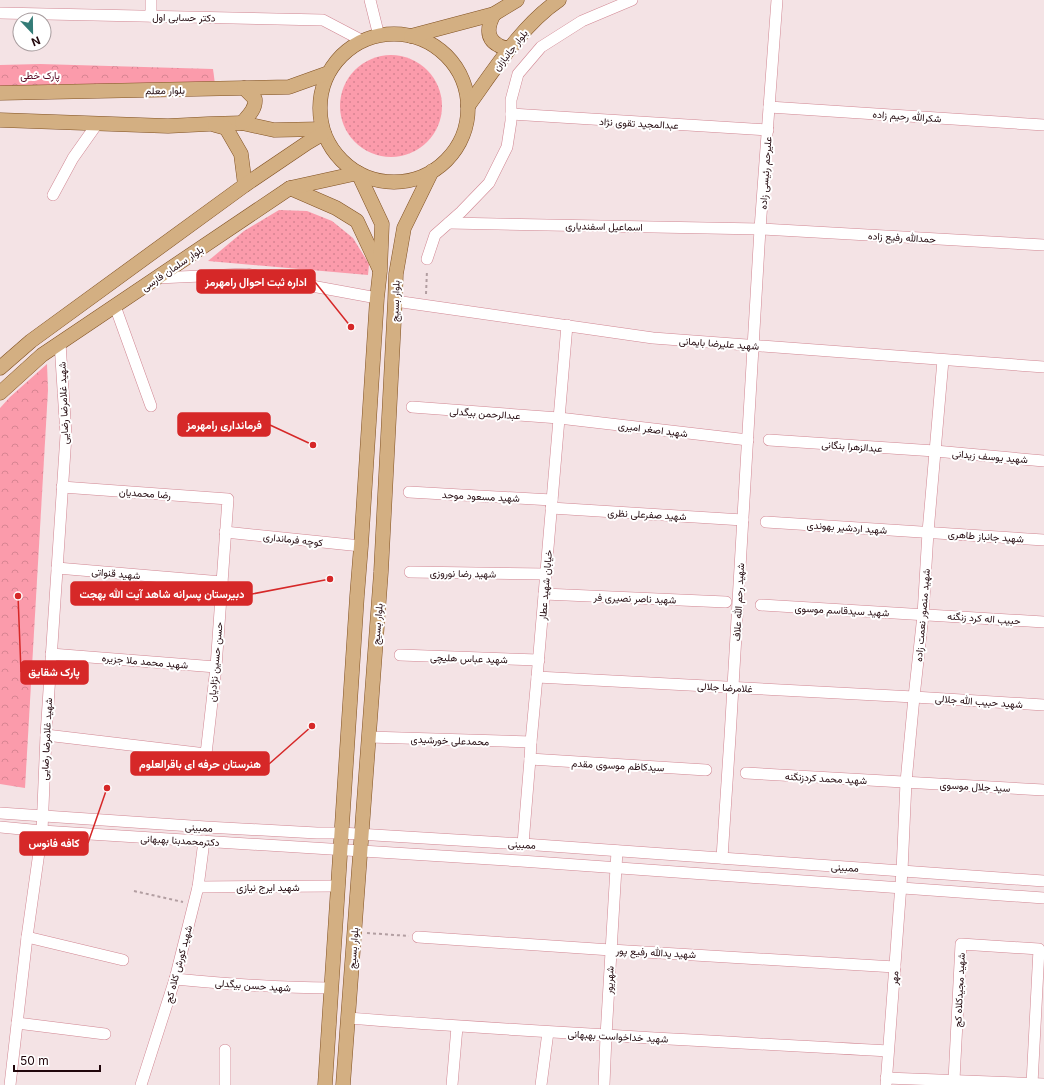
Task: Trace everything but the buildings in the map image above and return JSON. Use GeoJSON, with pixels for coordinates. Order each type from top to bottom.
{"type":"FeatureCollection","features":[{"type":"Feature","properties":{"kind":"main road"},"geometry":{"type":"LineString","coordinates":[[411,36],[494,14],[517,0]]}},
{"type":"Feature","properties":{"kind":"main road","name":"بلوار جانبازان"},"geometry":{"type":"LineString","coordinates":[[468,106],[522,33],[559,0]]}},
{"type":"Feature","properties":{"kind":"main road"},"geometry":{"type":"LineString","coordinates":[[494,14],[489,24],[489,32],[492,40],[499,46],[511,48]]}},
{"type":"Feature","properties":{"kind":"main road"},"geometry":{"type":"LineString","coordinates":[[395,34],[411,36],[429,43],[445,54],[457,69],[465,87],[468,106],[466,125],[459,143],[447,158],[432,171],[414,179],[395,182],[376,180],[358,173],[342,162],[330,147],[323,131],[320,110],[322,91],[328,73],[349,49],[363,41],[379,36],[395,34]]}},
{"type":"Feature","properties":{"kind":"main road","name":"بلوار معلم"},"geometry":{"type":"LineString","coordinates":[[0,93],[289,87],[328,73]]}},
{"type":"Feature","properties":{"kind":"main road"},"geometry":{"type":"LineString","coordinates":[[242,124],[256,105],[255,99],[244,88]]}},
{"type":"Feature","properties":{"kind":"main road"},"geometry":{"type":"LineString","coordinates":[[0,120],[168,126],[242,124],[274,130],[323,131]]}},
{"type":"Feature","properties":{"kind":"main road"},"geometry":{"type":"LineString","coordinates":[[208,124],[226,128],[241,154],[245,185]]}},
{"type":"Feature","properties":{"kind":"main road"},"geometry":{"type":"LineString","coordinates":[[0,368],[31,341],[245,185],[323,131]]}},
{"type":"Feature","properties":{"kind":"main road","name":"بلوار بسیج"},"geometry":{"type":"LineString","coordinates":[[343,1085],[379,598],[396,274],[404,228],[432,171]]}},
{"type":"Feature","properties":{"kind":"main road","name":"بلوار بسیج"},"geometry":{"type":"LineString","coordinates":[[325,1085],[382,224],[358,173]]}},
{"type":"Feature","properties":{"kind":"main road","name":"بلوار سلمان فارسی"},"geometry":{"type":"LineString","coordinates":[[0,393],[42,355],[290,188],[358,173]]}},
{"type":"Feature","properties":{"kind":"main road"},"geometry":{"type":"LineString","coordinates":[[290,188],[336,208],[357,221],[380,271]]}},
{"type":"Feature","properties":{"kind":"main road"},"geometry":{"type":"LineString","coordinates":[[382,224],[392,222],[401,225],[404,228]]}},
{"type":"Feature","properties":{"kind":"main road"},"geometry":{"type":"LineString","coordinates":[[357,596],[379,598]]}},
{"type":"Feature","properties":{"kind":"street"},"geometry":{"type":"LineString","coordinates":[[151,0],[151,16]]}},
{"type":"Feature","properties":{"kind":"street"},"geometry":{"type":"LineString","coordinates":[[370,0],[379,36]]}},
{"type":"Feature","properties":{"kind":"street"},"geometry":{"type":"LineString","coordinates":[[427,260],[435,235],[461,212],[489,183],[507,147],[511,121],[511,100],[518,74],[541,47],[582,21],[632,0]]}},
{"type":"Feature","properties":{"kind":"street","name":"علیرحم رئیسی زاده"},"geometry":{"type":"LineString","coordinates":[[753,346],[777,0]]}},
{"type":"Feature","properties":{"kind":"street","name":"دکتر حسابی اول"},"geometry":{"type":"LineString","coordinates":[[0,13],[323,20],[363,41]]}},
{"type":"Feature","properties":{"kind":"street","name":"شکرالله رحیم زاده"},"geometry":{"type":"LineString","coordinates":[[769,107],[1044,125]]}},
{"type":"Feature","properties":{"kind":"street","name":"عبدالمجید تقوی نژاد"},"geometry":{"type":"LineString","coordinates":[[511,114],[768,130]]}},
{"type":"Feature","properties":{"kind":"street"},"geometry":{"type":"LineString","coordinates":[[53,195],[73,158],[97,124]]}},
{"type":"Feature","properties":{"kind":"street","name":"اسماعیل اسفندیاری"},"geometry":{"type":"LineString","coordinates":[[448,223],[760,230]]}},
{"type":"Feature","properties":{"kind":"street","name":"حمدالله رفیع زاده"},"geometry":{"type":"LineString","coordinates":[[760,230],[1044,245]]}},
{"type":"Feature","properties":{"kind":"street"},"geometry":{"type":"LineString","coordinates":[[157,278],[246,274],[376,298]]}},
{"type":"Feature","properties":{"kind":"street","name":"شهید علیرضا بایمانی"},"geometry":{"type":"LineString","coordinates":[[395,301],[653,338],[1044,367]]}},
{"type":"Feature","properties":{"kind":"street"},"geometry":{"type":"LineString","coordinates":[[115,306],[151,406]]}},
{"type":"Feature","properties":{"kind":"street","name":"خیابان شهید عطار"},"geometry":{"type":"LineString","coordinates":[[523,844],[567,325]]}},
{"type":"Feature","properties":{"kind":"street","name":"شهید غلامرضا رضایی"},"geometry":{"type":"LineString","coordinates":[[10,1085],[27,937],[42,832],[46,736],[66,435],[60,343]]}},
{"type":"Feature","properties":{"kind":"street","name":"شهید رحم الله علاف"},"geometry":{"type":"LineString","coordinates":[[722,858],[753,346]]}},
{"type":"Feature","properties":{"kind":"street","name":"شهید منصور نعمت زاده"},"geometry":{"type":"LineString","coordinates":[[902,871],[906,782],[923,614],[928,532],[943,360]]}},
{"type":"Feature","properties":{"kind":"street","name":"عبدالرحمن بیگدلی"},"geometry":{"type":"LineString","coordinates":[[412,407],[559,418]]}},
{"type":"Feature","properties":{"kind":"street","name":"شهید اصغر امیری"},"geometry":{"type":"LineString","coordinates":[[559,418],[748,440]]}},
{"type":"Feature","properties":{"kind":"street","name":"عبدالزهرا بنگانی"},"geometry":{"type":"LineString","coordinates":[[769,440],[935,451]]}},
{"type":"Feature","properties":{"kind":"street","name":"شهید یوسف زیدانی"},"geometry":{"type":"LineString","coordinates":[[935,451],[1044,461]]}},
{"type":"Feature","properties":{"kind":"street","name":"رضا محمدیان"},"geometry":{"type":"LineString","coordinates":[[62,487],[228,499]]}},
{"type":"Feature","properties":{"kind":"street","name":"شهید مسعود موحد"},"geometry":{"type":"LineString","coordinates":[[409,492],[552,504]]}},
{"type":"Feature","properties":{"kind":"street","name":"حسن حسین نژادیان"},"geometry":{"type":"LineString","coordinates":[[46,736],[206,754],[216,667],[228,499]]}},
{"type":"Feature","properties":{"kind":"street","name":"شهید صفرعلی نظری"},"geometry":{"type":"LineString","coordinates":[[552,504],[743,520]]}},
{"type":"Feature","properties":{"kind":"street","name":"شهید اردشیر بهوندی"},"geometry":{"type":"LineString","coordinates":[[766,522],[928,532]]}},
{"type":"Feature","properties":{"kind":"street","name":"کوچه فرمانداری"},"geometry":{"type":"LineString","coordinates":[[225,532],[361,546]]}},
{"type":"Feature","properties":{"kind":"street","name":"شهید جانباز طاهری"},"geometry":{"type":"LineString","coordinates":[[928,532],[1044,540]]}},
{"type":"Feature","properties":{"kind":"street","name":"شهید قنواتی"},"geometry":{"type":"LineString","coordinates":[[57,568],[222,582]]}},
{"type":"Feature","properties":{"kind":"street","name":"شهید رضا نوروزی"},"geometry":{"type":"LineString","coordinates":[[410,572],[546,574]]}},
{"type":"Feature","properties":{"kind":"street","name":"شهید ناصر نصیری فر"},"geometry":{"type":"LineString","coordinates":[[544,594],[726,602]]}},
{"type":"Feature","properties":{"kind":"street","name":"شهید سیدقاسم موسوی"},"geometry":{"type":"LineString","coordinates":[[761,605],[923,614]]}},
{"type":"Feature","properties":{"kind":"street","name":"حبیب اله کرد زنگنه"},"geometry":{"type":"LineString","coordinates":[[923,614],[1044,622]]}},
{"type":"Feature","properties":{"kind":"street","name":"شهید محمد ملا جزیره"},"geometry":{"type":"LineString","coordinates":[[51,654],[216,667]]}},
{"type":"Feature","properties":{"kind":"street","name":"شهید عباس هلیچی"},"geometry":{"type":"LineString","coordinates":[[400,655],[538,660]]}},
{"type":"Feature","properties":{"kind":"street","name":"غلامرضا جلالی"},"geometry":{"type":"LineString","coordinates":[[537,677],[914,697]]}},
{"type":"Feature","properties":{"kind":"street","name":"شهید حبیب الله جلالی"},"geometry":{"type":"LineString","coordinates":[[914,697],[1044,705]]}},
{"type":"Feature","properties":{"kind":"street","name":"محمدعلی خورشیدی"},"geometry":{"type":"LineString","coordinates":[[369,737],[531,742]]}},
{"type":"Feature","properties":{"kind":"street","name":"سیدکاظم موسوی مقدم"},"geometry":{"type":"LineString","coordinates":[[530,759],[706,770]]}},
{"type":"Feature","properties":{"kind":"street","name":"شهید محمد کردزنگنه"},"geometry":{"type":"LineString","coordinates":[[746,773],[906,782]]}},
{"type":"Feature","properties":{"kind":"street","name":"سید جلال موسوی"},"geometry":{"type":"LineString","coordinates":[[906,782],[1044,790]]}},
{"type":"Feature","properties":{"kind":"street","name":"ممبینی"},"geometry":{"type":"LineString","coordinates":[[0,813],[222,828],[341,833],[523,844],[1044,880]]}},
{"type":"Feature","properties":{"kind":"street","name":"دکترمحمدبنا بهبهانی"},"geometry":{"type":"LineString","coordinates":[[0,827],[42,832],[360,851]]}},
{"type":"Feature","properties":{"kind":"street","name":"شهید کورش کلاه کج"},"geometry":{"type":"LineString","coordinates":[[141,1085],[175,979],[198,887],[204,841]]}},
{"type":"Feature","properties":{"kind":"street","name":"ممبینی"},"geometry":{"type":"LineString","coordinates":[[360,851],[1044,898]]}},
{"type":"Feature","properties":{"kind":"street","name":"شهریور"},"geometry":{"type":"LineString","coordinates":[[604,1085],[617,851]]}},
{"type":"Feature","properties":{"kind":"street","name":"مهر"},"geometry":{"type":"LineString","coordinates":[[886,1081],[902,871]]}},
{"type":"Feature","properties":{"kind":"street","name":"شهید ایرج نیازی"},"geometry":{"type":"LineString","coordinates":[[198,887],[338,886]]}},
{"type":"Feature","properties":{"kind":"street"},"geometry":{"type":"LineString","coordinates":[[27,937],[123,960]]}},
{"type":"Feature","properties":{"kind":"street","name":"شهید یدالله رفیع پور"},"geometry":{"type":"LineString","coordinates":[[418,937],[895,967]]}},
{"type":"Feature","properties":{"kind":"street","name":"شهید مجیدکلاه کج"},"geometry":{"type":"LineString","coordinates":[[954,1080],[961,944],[1039,949],[1032,1084]]}},
{"type":"Feature","properties":{"kind":"street","name":"شهید حسن بیگدلی"},"geometry":{"type":"LineString","coordinates":[[175,979],[247,986],[332,988]]}},
{"type":"Feature","properties":{"kind":"street","name":"شهید خداخواست بهبهانی"},"geometry":{"type":"LineString","coordinates":[[348,1018],[457,1027],[888,1051]]}},
{"type":"Feature","properties":{"kind":"street"},"geometry":{"type":"LineString","coordinates":[[17,1023],[105,1034]]}},
{"type":"Feature","properties":{"kind":"street"},"geometry":{"type":"LineString","coordinates":[[452,1085],[457,1027]]}},
{"type":"Feature","properties":{"kind":"street"},"geometry":{"type":"LineString","coordinates":[[541,1085],[548,1032]]}},
{"type":"Feature","properties":{"kind":"street"},"geometry":{"type":"LineString","coordinates":[[225,1050],[225,1085]]}},
{"type":"Feature","properties":{"kind":"street"},"geometry":{"type":"LineString","coordinates":[[886,1081],[954,1080],[984,1083],[1044,1084]]}},
{"type":"Feature","properties":{"kind":"path"},"geometry":{"type":"LineString","coordinates":[[425,305],[427,260]]}},
{"type":"Feature","properties":{"kind":"path"},"geometry":{"type":"LineString","coordinates":[[134,891],[194,904]]}},
{"type":"Feature","properties":{"kind":"path"},"geometry":{"type":"LineString","coordinates":[[354,932],[418,937]]}},
{"type":"Feature","properties":{"kind":"green space"},"geometry":{"type":"Polygon","coordinates":[[[391,55],[411,59],[419,63],[427,70],[434,78],[438,86],[442,106],[438,126],[434,134],[427,142],[419,149],[411,153],[391,157],[371,153],[363,149],[355,142],[348,134],[344,126],[340,106],[344,86],[348,78],[355,70],[363,63],[371,59],[391,55]]]}},
{"type":"Feature","properties":{"kind":"green space","name":"پارک خطی"},"geometry":{"type":"Polygon","coordinates":[[[40,64],[213,69],[215,84],[0,86],[0,65],[40,64]]]}},
{"type":"Feature","properties":{"kind":"green space"},"geometry":{"type":"Polygon","coordinates":[[[279,210],[307,211],[332,221],[353,238],[369,264],[368,275],[208,261],[244,231],[279,210]]]}},
{"type":"Feature","properties":{"kind":"green space"},"geometry":{"type":"Polygon","coordinates":[[[47,364],[48,390],[25,788],[0,784],[0,408],[47,364]]]}},
{"type":"Feature","properties":{"kind":"place","name":"اداره ثبت احوال رامهرمز"},"geometry":{"type":"Point","coordinates":[351,327]}},
{"type":"Feature","properties":{"kind":"place","name":"فرمانداری رامهرمز"},"geometry":{"type":"Point","coordinates":[313,445]}},
{"type":"Feature","properties":{"kind":"place","name":"دبیرستان پسرانه شاهد آیت الله بهجت"},"geometry":{"type":"Point","coordinates":[330,579]}},
{"type":"Feature","properties":{"kind":"place","name":"پارک شقایق"},"geometry":{"type":"Point","coordinates":[18,596]}},
{"type":"Feature","properties":{"kind":"place","name":"هنرستان حرفه ای باقرالعلوم"},"geometry":{"type":"Point","coordinates":[312,726]}},
{"type":"Feature","properties":{"kind":"place","name":"کافه فانوس"},"geometry":{"type":"Point","coordinates":[107,788]}}]}
